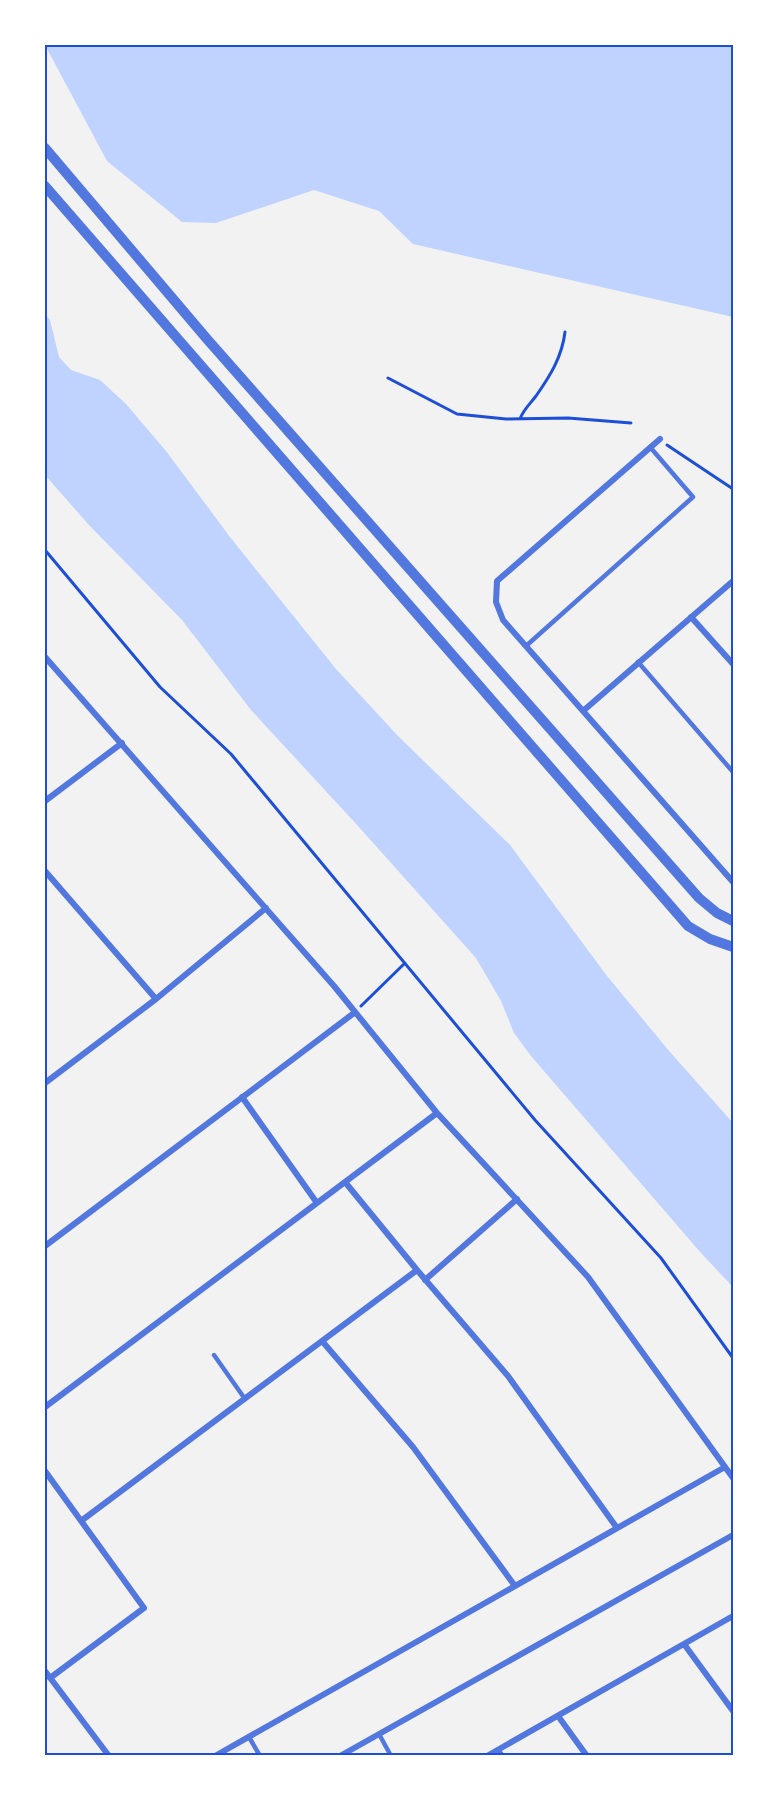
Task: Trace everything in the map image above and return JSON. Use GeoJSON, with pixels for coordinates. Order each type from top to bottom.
{"type":"FeatureCollection","features":[{"type":"Feature","properties":{"kind":"street"},"geometry":{"type":"LineString","coordinates":[[45,148],[207,339],[699,898],[717,913],[733,921]]}},
{"type":"Feature","properties":{"kind":"street"},"geometry":{"type":"LineString","coordinates":[[45,186],[688,926],[710,939],[733,947]]}},
{"type":"Feature","properties":{"kind":"street"},"geometry":{"type":"LineString","coordinates":[[660,439],[497,581],[495,602],[503,620],[733,882]]}},
{"type":"Feature","properties":{"kind":"street"},"geometry":{"type":"LineString","coordinates":[[583,711],[733,580]]}},
{"type":"Feature","properties":{"kind":"street"},"geometry":{"type":"LineString","coordinates":[[691,617],[733,664]]}},
{"type":"Feature","properties":{"kind":"street"},"geometry":{"type":"LineString","coordinates":[[45,657],[334,986],[437,1113],[588,1277],[733,1478]]}},
{"type":"Feature","properties":{"kind":"street"},"geometry":{"type":"LineString","coordinates":[[45,801],[122,743]]}},
{"type":"Feature","properties":{"kind":"street"},"geometry":{"type":"LineString","coordinates":[[45,871],[156,999]]}},
{"type":"Feature","properties":{"kind":"street"},"geometry":{"type":"LineString","coordinates":[[45,1083],[156,999],[266,908]]}},
{"type":"Feature","properties":{"kind":"street"},"geometry":{"type":"LineString","coordinates":[[45,1246],[354,1013]]}},
{"type":"Feature","properties":{"kind":"street"},"geometry":{"type":"LineString","coordinates":[[242,1097],[317,1203]]}},
{"type":"Feature","properties":{"kind":"street"},"geometry":{"type":"LineString","coordinates":[[45,1407],[437,1113]]}},
{"type":"Feature","properties":{"kind":"street"},"geometry":{"type":"LineString","coordinates":[[345,1182],[508,1376],[617,1528]]}},
{"type":"Feature","properties":{"kind":"street"},"geometry":{"type":"LineString","coordinates":[[425,1280],[517,1199]]}},
{"type":"Feature","properties":{"kind":"street"},"geometry":{"type":"LineString","coordinates":[[81,1521],[417,1270]]}},
{"type":"Feature","properties":{"kind":"street"},"geometry":{"type":"LineString","coordinates":[[322,1341],[413,1447],[515,1586]]}},
{"type":"Feature","properties":{"kind":"street"},"geometry":{"type":"LineString","coordinates":[[215,1756],[725,1467]]}},
{"type":"Feature","properties":{"kind":"street"},"geometry":{"type":"LineString","coordinates":[[45,1471],[144,1608],[50,1678]]}},
{"type":"Feature","properties":{"kind":"street"},"geometry":{"type":"LineString","coordinates":[[340,1756],[733,1535]]}},
{"type":"Feature","properties":{"kind":"street"},"geometry":{"type":"LineString","coordinates":[[487,1756],[733,1616]]}},
{"type":"Feature","properties":{"kind":"street"},"geometry":{"type":"LineString","coordinates":[[684,1644],[733,1711]]}},
{"type":"Feature","properties":{"kind":"street"},"geometry":{"type":"LineString","coordinates":[[45,1671],[109,1756]]}},
{"type":"Feature","properties":{"kind":"street"},"geometry":{"type":"LineString","coordinates":[[558,1716],[587,1756]]}},
{"type":"Feature","properties":{"kind":"lane"},"geometry":{"type":"LineString","coordinates":[[526,646],[693,498],[651,447]]}},
{"type":"Feature","properties":{"kind":"lane"},"geometry":{"type":"LineString","coordinates":[[638,662],[733,772]]}},
{"type":"Feature","properties":{"kind":"lane"},"geometry":{"type":"LineString","coordinates":[[214,1355],[245,1399]]}},
{"type":"Feature","properties":{"kind":"lane"},"geometry":{"type":"LineString","coordinates":[[379,1734],[391,1756]]}},
{"type":"Feature","properties":{"kind":"lane"},"geometry":{"type":"LineString","coordinates":[[249,1737],[260,1756]]}},
{"type":"Feature","properties":{"kind":"lane"},"geometry":{"type":"LineString","coordinates":[[498,1750],[503,1756]]}},
{"type":"Feature","properties":{"kind":"path"},"geometry":{"type":"LineString","coordinates":[[520,419],[522,412],[556,363],[563,349],[566,332]]}},
{"type":"Feature","properties":{"kind":"path"},"geometry":{"type":"LineString","coordinates":[[388,378],[457,414],[474,417],[568,418],[632,423]]}},
{"type":"Feature","properties":{"kind":"path"},"geometry":{"type":"LineString","coordinates":[[660,439],[733,489]]}},
{"type":"Feature","properties":{"kind":"path"},"geometry":{"type":"LineString","coordinates":[[45,550],[160,687],[231,753],[535,1120],[661,1258],[733,1358]]}},
{"type":"Feature","properties":{"kind":"path"},"geometry":{"type":"LineString","coordinates":[[354,1013],[405,963]]}},
{"type":"Feature","properties":{"kind":"water"},"geometry":{"type":"Polygon","coordinates":[[[45,45],[733,45],[733,317],[413,244],[379,211],[314,190],[216,223],[182,222],[107,161],[45,45]]]}},
{"type":"Feature","properties":{"kind":"water"},"geometry":{"type":"Polygon","coordinates":[[[45,314],[50,320],[59,357],[71,370],[100,380],[126,404],[166,451],[230,537],[336,669],[398,736],[510,845],[607,976],[733,1123],[733,1287],[531,1056],[514,1033],[501,1001],[476,958],[251,710],[182,620],[88,524],[45,475],[45,314]]]}}]}
